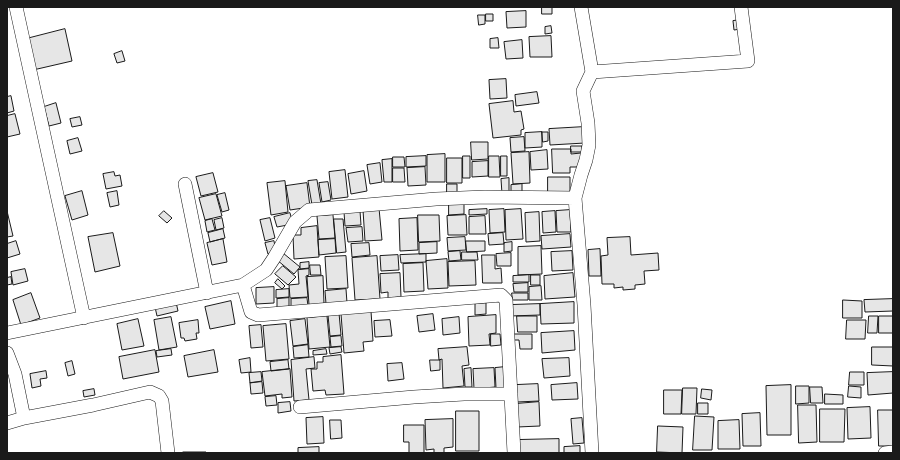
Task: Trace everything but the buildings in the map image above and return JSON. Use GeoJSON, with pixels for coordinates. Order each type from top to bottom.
{"type":"FeatureCollection","features":[{"type":"Feature","properties":{"kind":"street"},"geometry":{"type":"LineString","coordinates":[[16,7],[84,318]]}},
{"type":"Feature","properties":{"kind":"street"},"geometry":{"type":"LineString","coordinates":[[581,7],[592,72],[583,91],[590,145],[575,198],[584,305],[592,453]]}},
{"type":"Feature","properties":{"kind":"street"},"geometry":{"type":"LineString","coordinates":[[592,72],[748,61],[741,7]]}},
{"type":"Feature","properties":{"kind":"street"},"geometry":{"type":"LineString","coordinates":[[185,184],[207,293]]}},
{"type":"Feature","properties":{"kind":"street"},"geometry":{"type":"LineString","coordinates":[[7,333],[243,285],[266,270],[296,222],[309,210],[436,199],[485,197],[575,198]]}},
{"type":"Feature","properties":{"kind":"street"},"geometry":{"type":"LineString","coordinates":[[243,285],[251,312],[258,315],[501,295],[506,300],[514,453]]}},
{"type":"Feature","properties":{"kind":"street"},"geometry":{"type":"LineString","coordinates":[[7,353],[15,374],[24,418]]}},
{"type":"Feature","properties":{"kind":"street"},"geometry":{"type":"LineString","coordinates":[[7,423],[24,418],[93,405],[150,392],[159,396],[162,401],[168,453]]}},
{"type":"Feature","properties":{"kind":"street"},"geometry":{"type":"LineString","coordinates":[[300,407],[414,397],[464,394],[511,394]]}},
{"type":"Feature","properties":{"kind":"street"},"geometry":{"type":"LineString","coordinates":[[885,453],[893,452]]}}]}
